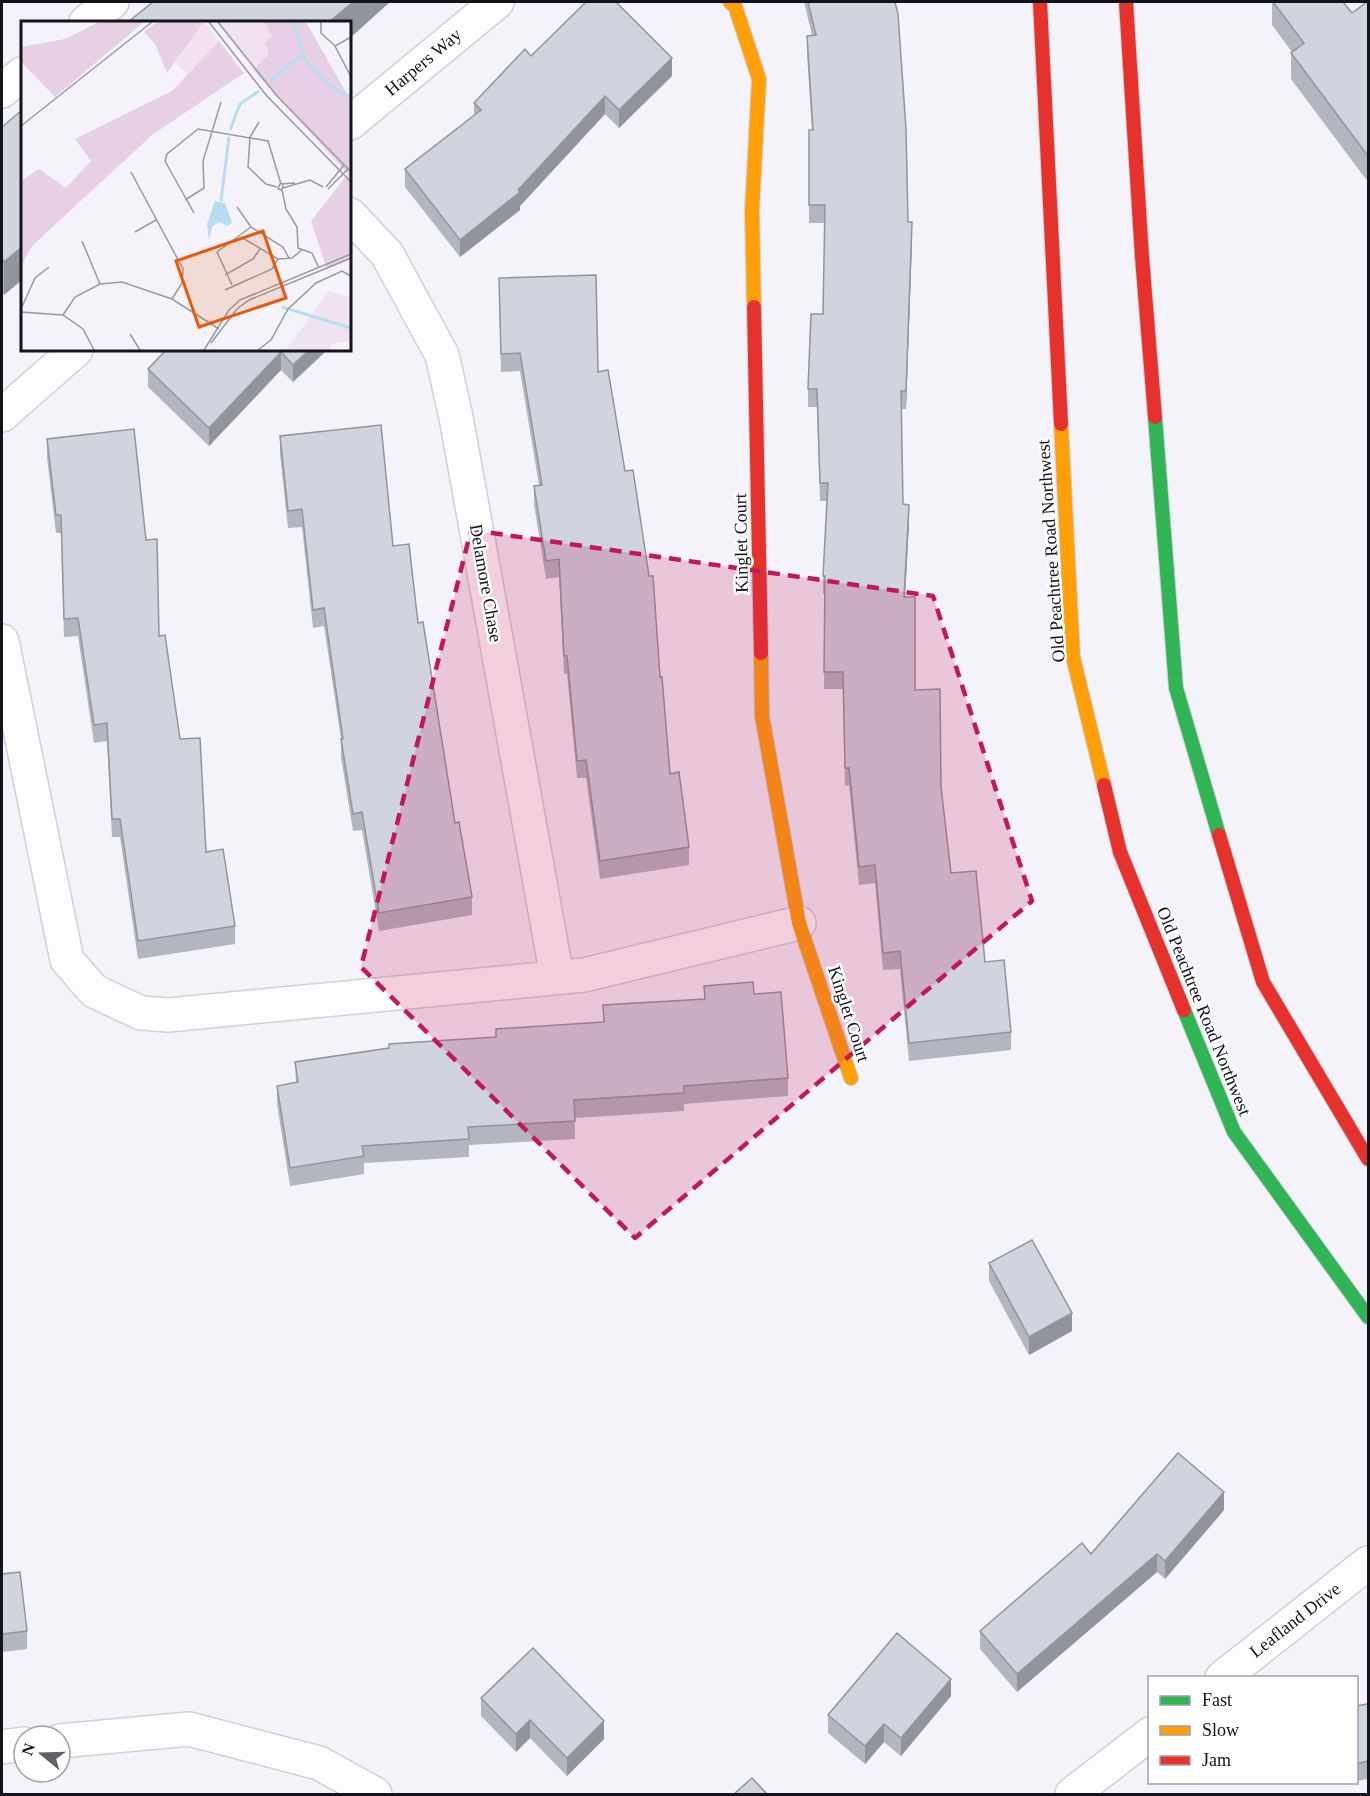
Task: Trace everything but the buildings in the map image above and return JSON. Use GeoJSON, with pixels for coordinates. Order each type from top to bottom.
{"type":"FeatureCollection","features":[{"type":"Feature","properties":{"kind":"main road","name":"Kinglet Court"},"geometry":{"type":"LineString","coordinates":[[730,2],[735,6],[759,79],[753,211],[762,716],[799,922],[851,1078]]}},
{"type":"Feature","properties":{"kind":"main road","name":"Old Peachtree Road Northwest"},"geometry":{"type":"LineString","coordinates":[[1040,2],[1073,657],[1120,852],[1234,1132],[1368,1317]]}},
{"type":"Feature","properties":{"kind":"main road"},"geometry":{"type":"LineString","coordinates":[[1126,2],[1142,257],[1176,688],[1263,982],[1368,1159]]}},
{"type":"Feature","properties":{"kind":"street"},"geometry":{"type":"LineString","coordinates":[[87,21],[112,2]]}},
{"type":"Feature","properties":{"kind":"street","name":"Harpers Way"},"geometry":{"type":"LineString","coordinates":[[351,122],[497,2]]}},
{"type":"Feature","properties":{"kind":"street"},"geometry":{"type":"LineString","coordinates":[[2,91],[21,75]]}},
{"type":"Feature","properties":{"kind":"street","name":"Delamore Chase"},"geometry":{"type":"LineString","coordinates":[[351,216],[387,254],[442,355],[456,417],[557,978]]}},
{"type":"Feature","properties":{"kind":"street"},"geometry":{"type":"LineString","coordinates":[[2,415],[75,351]]}},
{"type":"Feature","properties":{"kind":"street"},"geometry":{"type":"LineString","coordinates":[[2,641],[67,960],[94,991],[141,1013],[168,1015],[584,975],[799,922]]}},
{"type":"Feature","properties":{"kind":"street","name":"Leafland Drive"},"geometry":{"type":"LineString","coordinates":[[1223,1676],[1368,1563]]}},
{"type":"Feature","properties":{"kind":"street"},"geometry":{"type":"LineString","coordinates":[[72,1740],[189,1729],[319,1763],[375,1794]]}},
{"type":"Feature","properties":{"kind":"street"},"geometry":{"type":"LineString","coordinates":[[1072,1794],[1148,1735]]}},
{"type":"Feature","properties":{"kind":"highlighted area"},"geometry":{"type":"Polygon","coordinates":[[[471,530],[933,596],[1032,901],[635,1238],[361,967],[471,530]]]}},
{"type":"Feature","properties":{"kind":"traffic: fast"},"geometry":{"type":"LineString","coordinates":[[1155,417],[1176,688],[1219,835]]}},
{"type":"Feature","properties":{"kind":"traffic: fast"},"geometry":{"type":"LineString","coordinates":[[1184,1010],[1234,1132],[1368,1317]]}},
{"type":"Feature","properties":{"kind":"traffic: slow"},"geometry":{"type":"LineString","coordinates":[[730,2],[735,6],[759,79],[752,211],[754,307]]}},
{"type":"Feature","properties":{"kind":"traffic: slow"},"geometry":{"type":"LineString","coordinates":[[1061,424],[1073,657],[1104,785]]}},
{"type":"Feature","properties":{"kind":"traffic: slow"},"geometry":{"type":"LineString","coordinates":[[761,653],[762,716],[799,923],[851,1078]]}},
{"type":"Feature","properties":{"kind":"traffic: jam"},"geometry":{"type":"LineString","coordinates":[[1040,2],[1061,424]]}},
{"type":"Feature","properties":{"kind":"traffic: jam"},"geometry":{"type":"LineString","coordinates":[[1126,2],[1142,257],[1155,417]]}},
{"type":"Feature","properties":{"kind":"traffic: jam"},"geometry":{"type":"LineString","coordinates":[[754,307],[761,653]]}},
{"type":"Feature","properties":{"kind":"traffic: jam"},"geometry":{"type":"LineString","coordinates":[[1104,785],[1120,852],[1184,1010]]}},
{"type":"Feature","properties":{"kind":"traffic: jam"},"geometry":{"type":"LineString","coordinates":[[1219,835],[1263,982],[1368,1159]]}}]}
